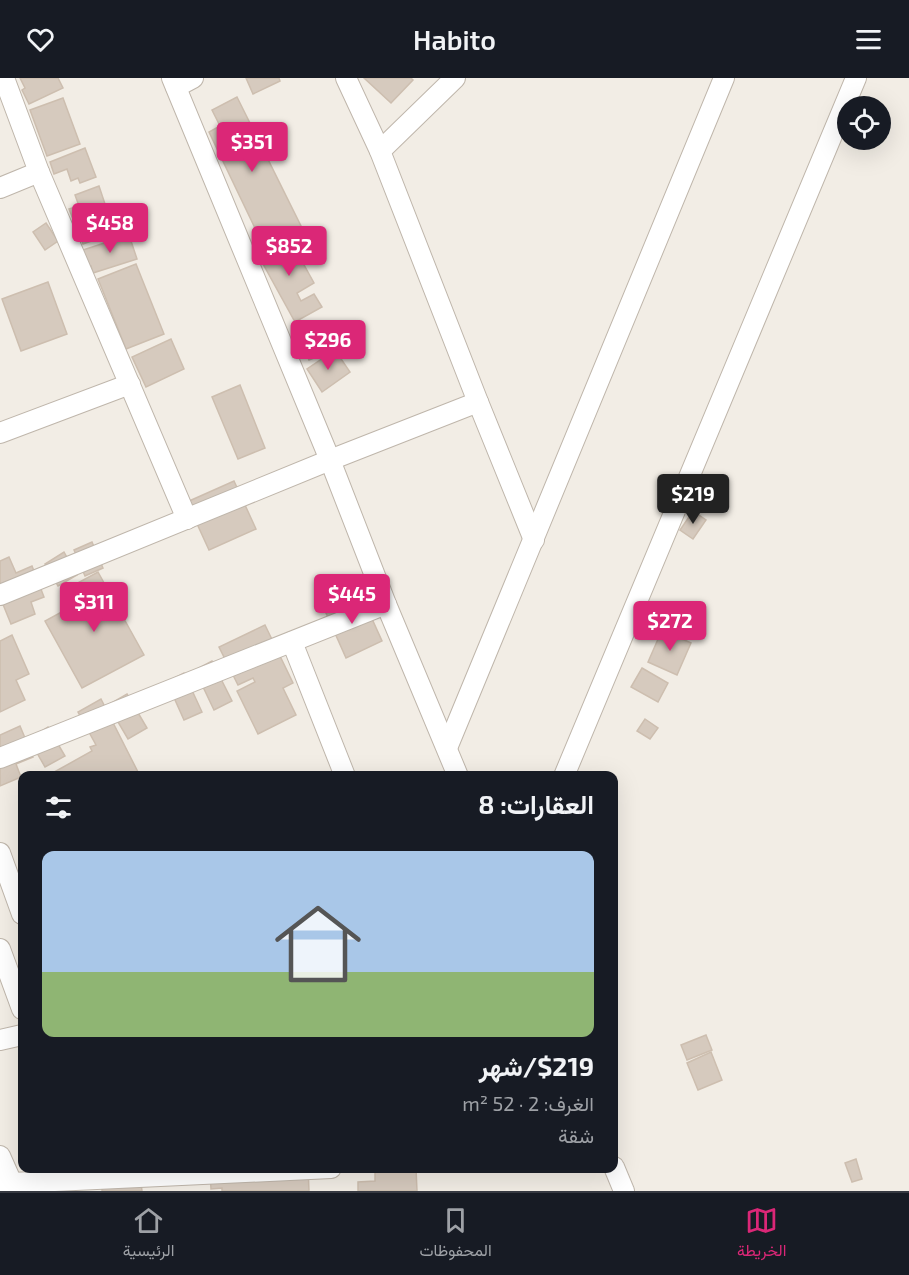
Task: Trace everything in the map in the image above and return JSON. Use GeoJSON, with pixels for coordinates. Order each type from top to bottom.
{"type":"FeatureCollection","features":[{"type":"Feature","properties":{"kind":"street"},"geometry":{"type":"LineString","coordinates":[[4,78],[39,172],[187,519]]}},
{"type":"Feature","properties":{"kind":"street"},"geometry":{"type":"LineString","coordinates":[[346,78],[380,151],[534,540]]}},
{"type":"Feature","properties":{"kind":"street"},"geometry":{"type":"LineString","coordinates":[[380,151],[455,78]]}},
{"type":"Feature","properties":{"kind":"street"},"geometry":{"type":"LineString","coordinates":[[447,748],[724,78]]}},
{"type":"Feature","properties":{"kind":"street"},"geometry":{"type":"LineString","coordinates":[[566,771],[856,78]]}},
{"type":"Feature","properties":{"kind":"street"},"geometry":{"type":"LineString","coordinates":[[180,81],[386,604],[456,771]]}},
{"type":"Feature","properties":{"kind":"street"},"geometry":{"type":"LineString","coordinates":[[0,188],[39,172]]}},
{"type":"Feature","properties":{"kind":"street"},"geometry":{"type":"LineString","coordinates":[[0,433],[130,384]]}},
{"type":"Feature","properties":{"kind":"street"},"geometry":{"type":"LineString","coordinates":[[0,595],[478,402]]}},
{"type":"Feature","properties":{"kind":"street"},"geometry":{"type":"LineString","coordinates":[[0,758],[386,604]]}},
{"type":"Feature","properties":{"kind":"street"},"geometry":{"type":"LineString","coordinates":[[292,642],[343,771]]}},
{"type":"Feature","properties":{"kind":"street"},"geometry":{"type":"LineString","coordinates":[[1,862],[18,904]]}},
{"type":"Feature","properties":{"kind":"street"},"geometry":{"type":"LineString","coordinates":[[0,949],[18,998]]}},
{"type":"Feature","properties":{"kind":"street"},"geometry":{"type":"LineString","coordinates":[[0,1040],[18,1036]]}},
{"type":"Feature","properties":{"kind":"street"},"geometry":{"type":"LineString","coordinates":[[0,1156],[6,1185],[235,1173]]}},
{"type":"Feature","properties":{"kind":"street"},"geometry":{"type":"LineString","coordinates":[[616,1173],[624,1191]]}},
{"type":"Feature","properties":{"kind":"building"},"geometry":{"type":"Polygon","coordinates":[[[20,78],[58,78],[63,88],[29,104],[22,90],[25,88],[20,78]]]}},
{"type":"Feature","properties":{"kind":"building"},"geometry":{"type":"Polygon","coordinates":[[[246,78],[279,78],[280,81],[253,94],[246,78]]]}},
{"type":"Feature","properties":{"kind":"building"},"geometry":{"type":"Polygon","coordinates":[[[364,78],[411,78],[413,80],[391,103],[364,78]]]}},
{"type":"Feature","properties":{"kind":"building"},"geometry":{"type":"Polygon","coordinates":[[[237,97],[301,226],[263,245],[209,132],[220,126],[212,110],[237,97]]]}},
{"type":"Feature","properties":{"kind":"building"},"geometry":{"type":"Polygon","coordinates":[[[63,98],[80,144],[47,156],[30,110],[63,98]]]}},
{"type":"Feature","properties":{"kind":"building"},"geometry":{"type":"Polygon","coordinates":[[[85,148],[96,177],[80,183],[78,178],[71,181],[67,169],[54,174],[50,162],[85,148]]]}},
{"type":"Feature","properties":{"kind":"building"},"geometry":{"type":"Polygon","coordinates":[[[99,186],[106,207],[73,219],[69,209],[79,206],[75,195],[99,186]]]}},
{"type":"Feature","properties":{"kind":"building"},"geometry":{"type":"Polygon","coordinates":[[[114,208],[122,230],[83,244],[75,222],[114,208]]]}},
{"type":"Feature","properties":{"kind":"building"},"geometry":{"type":"Polygon","coordinates":[[[46,223],[58,241],[45,250],[33,232],[46,223]]]}},
{"type":"Feature","properties":{"kind":"building"},"geometry":{"type":"Polygon","coordinates":[[[129,235],[137,259],[93,273],[91,266],[88,267],[83,250],[129,235]]]}},
{"type":"Feature","properties":{"kind":"building"},"geometry":{"type":"Polygon","coordinates":[[[288,236],[314,283],[297,293],[301,301],[314,294],[322,307],[295,322],[257,253],[288,236]]]}},
{"type":"Feature","properties":{"kind":"building"},"geometry":{"type":"Polygon","coordinates":[[[136,264],[164,334],[126,349],[98,279],[136,264]]]}},
{"type":"Feature","properties":{"kind":"building"},"geometry":{"type":"Polygon","coordinates":[[[48,282],[67,334],[21,351],[2,299],[48,282]]]}},
{"type":"Feature","properties":{"kind":"building"},"geometry":{"type":"Polygon","coordinates":[[[324,327],[334,350],[309,360],[303,346],[314,342],[310,333],[324,327]]]}},
{"type":"Feature","properties":{"kind":"building"},"geometry":{"type":"Polygon","coordinates":[[[171,339],[184,369],[146,387],[132,357],[171,339]]]}},
{"type":"Feature","properties":{"kind":"building"},"geometry":{"type":"Polygon","coordinates":[[[335,350],[350,372],[322,392],[307,369],[335,350]]]}},
{"type":"Feature","properties":{"kind":"building"},"geometry":{"type":"Polygon","coordinates":[[[240,385],[265,448],[238,459],[212,397],[240,385]]]}},
{"type":"Feature","properties":{"kind":"building"},"geometry":{"type":"Polygon","coordinates":[[[234,481],[256,529],[209,550],[187,502],[234,481]]]}},
{"type":"Feature","properties":{"kind":"building"},"geometry":{"type":"Polygon","coordinates":[[[693,511],[706,520],[693,539],[680,530],[693,511]]]}},
{"type":"Feature","properties":{"kind":"building"},"geometry":{"type":"Polygon","coordinates":[[[92,542],[103,568],[85,576],[74,550],[92,542]]]}},
{"type":"Feature","properties":{"kind":"building"},"geometry":{"type":"Polygon","coordinates":[[[64,552],[77,575],[58,586],[45,564],[64,552]]]}},
{"type":"Feature","properties":{"kind":"building"},"geometry":{"type":"Polygon","coordinates":[[[9,557],[16,573],[32,566],[44,597],[31,602],[35,614],[11,624],[0,597],[0,561],[9,557]]]}},
{"type":"Feature","properties":{"kind":"building"},"geometry":{"type":"Polygon","coordinates":[[[98,572],[144,655],[82,688],[45,621],[80,602],[72,586],[98,572]]]}},
{"type":"Feature","properties":{"kind":"building"},"geometry":{"type":"Polygon","coordinates":[[[343,594],[348,606],[363,599],[382,641],[346,658],[322,604],[343,594]]]}},
{"type":"Feature","properties":{"kind":"building"},"geometry":{"type":"Polygon","coordinates":[[[265,625],[293,683],[283,688],[296,715],[258,734],[237,691],[255,682],[253,678],[238,685],[219,647],[265,625]]]}},
{"type":"Feature","properties":{"kind":"building"},"geometry":{"type":"Polygon","coordinates":[[[662,630],[691,643],[677,675],[648,662],[662,630]]]}},
{"type":"Feature","properties":{"kind":"building"},"geometry":{"type":"Polygon","coordinates":[[[12,635],[29,674],[16,680],[25,700],[0,712],[0,641],[12,635]]]}},
{"type":"Feature","properties":{"kind":"building"},"geometry":{"type":"Polygon","coordinates":[[[212,661],[232,701],[214,710],[195,670],[212,661]]]}},
{"type":"Feature","properties":{"kind":"building"},"geometry":{"type":"Polygon","coordinates":[[[642,668],[668,683],[658,702],[631,687],[642,668]]]}},
{"type":"Feature","properties":{"kind":"building"},"geometry":{"type":"Polygon","coordinates":[[[184,673],[202,712],[184,720],[167,682],[184,673]]]}},
{"type":"Feature","properties":{"kind":"building"},"geometry":{"type":"Polygon","coordinates":[[[127,694],[147,728],[128,739],[108,705],[127,694]]]}},
{"type":"Feature","properties":{"kind":"building"},"geometry":{"type":"Polygon","coordinates":[[[101,699],[137,771],[56,771],[92,751],[90,747],[96,745],[78,712],[101,699]]]}},
{"type":"Feature","properties":{"kind":"building"},"geometry":{"type":"Polygon","coordinates":[[[645,719],[658,728],[650,739],[637,731],[645,719]]]}},
{"type":"Feature","properties":{"kind":"building"},"geometry":{"type":"Polygon","coordinates":[[[20,726],[33,757],[16,764],[18,778],[0,786],[0,735],[20,726]]]}},
{"type":"Feature","properties":{"kind":"building"},"geometry":{"type":"Polygon","coordinates":[[[48,727],[65,756],[45,767],[29,739],[48,727]]]}},
{"type":"Feature","properties":{"kind":"building"},"geometry":{"type":"Polygon","coordinates":[[[706,1035],[712,1050],[687,1060],[681,1045],[706,1035]]]}},
{"type":"Feature","properties":{"kind":"building"},"geometry":{"type":"Polygon","coordinates":[[[711,1052],[722,1080],[698,1090],[687,1063],[711,1052]]]}},
{"type":"Feature","properties":{"kind":"building"},"geometry":{"type":"Polygon","coordinates":[[[856,1159],[862,1179],[852,1182],[845,1163],[856,1159]]]}},
{"type":"Feature","properties":{"kind":"building"},"geometry":{"type":"Polygon","coordinates":[[[210,1173],[308,1173],[309,1191],[211,1189],[210,1173]]]}},
{"type":"Feature","properties":{"kind":"building"},"geometry":{"type":"Polygon","coordinates":[[[375,1173],[416,1173],[417,1191],[358,1191],[358,1182],[375,1181],[375,1173]]]}},
{"type":"Feature","properties":{"kind":"building"},"geometry":{"type":"Polygon","coordinates":[[[141,1183],[142,1191],[102,1191],[102,1187],[141,1183]]]}}]}
